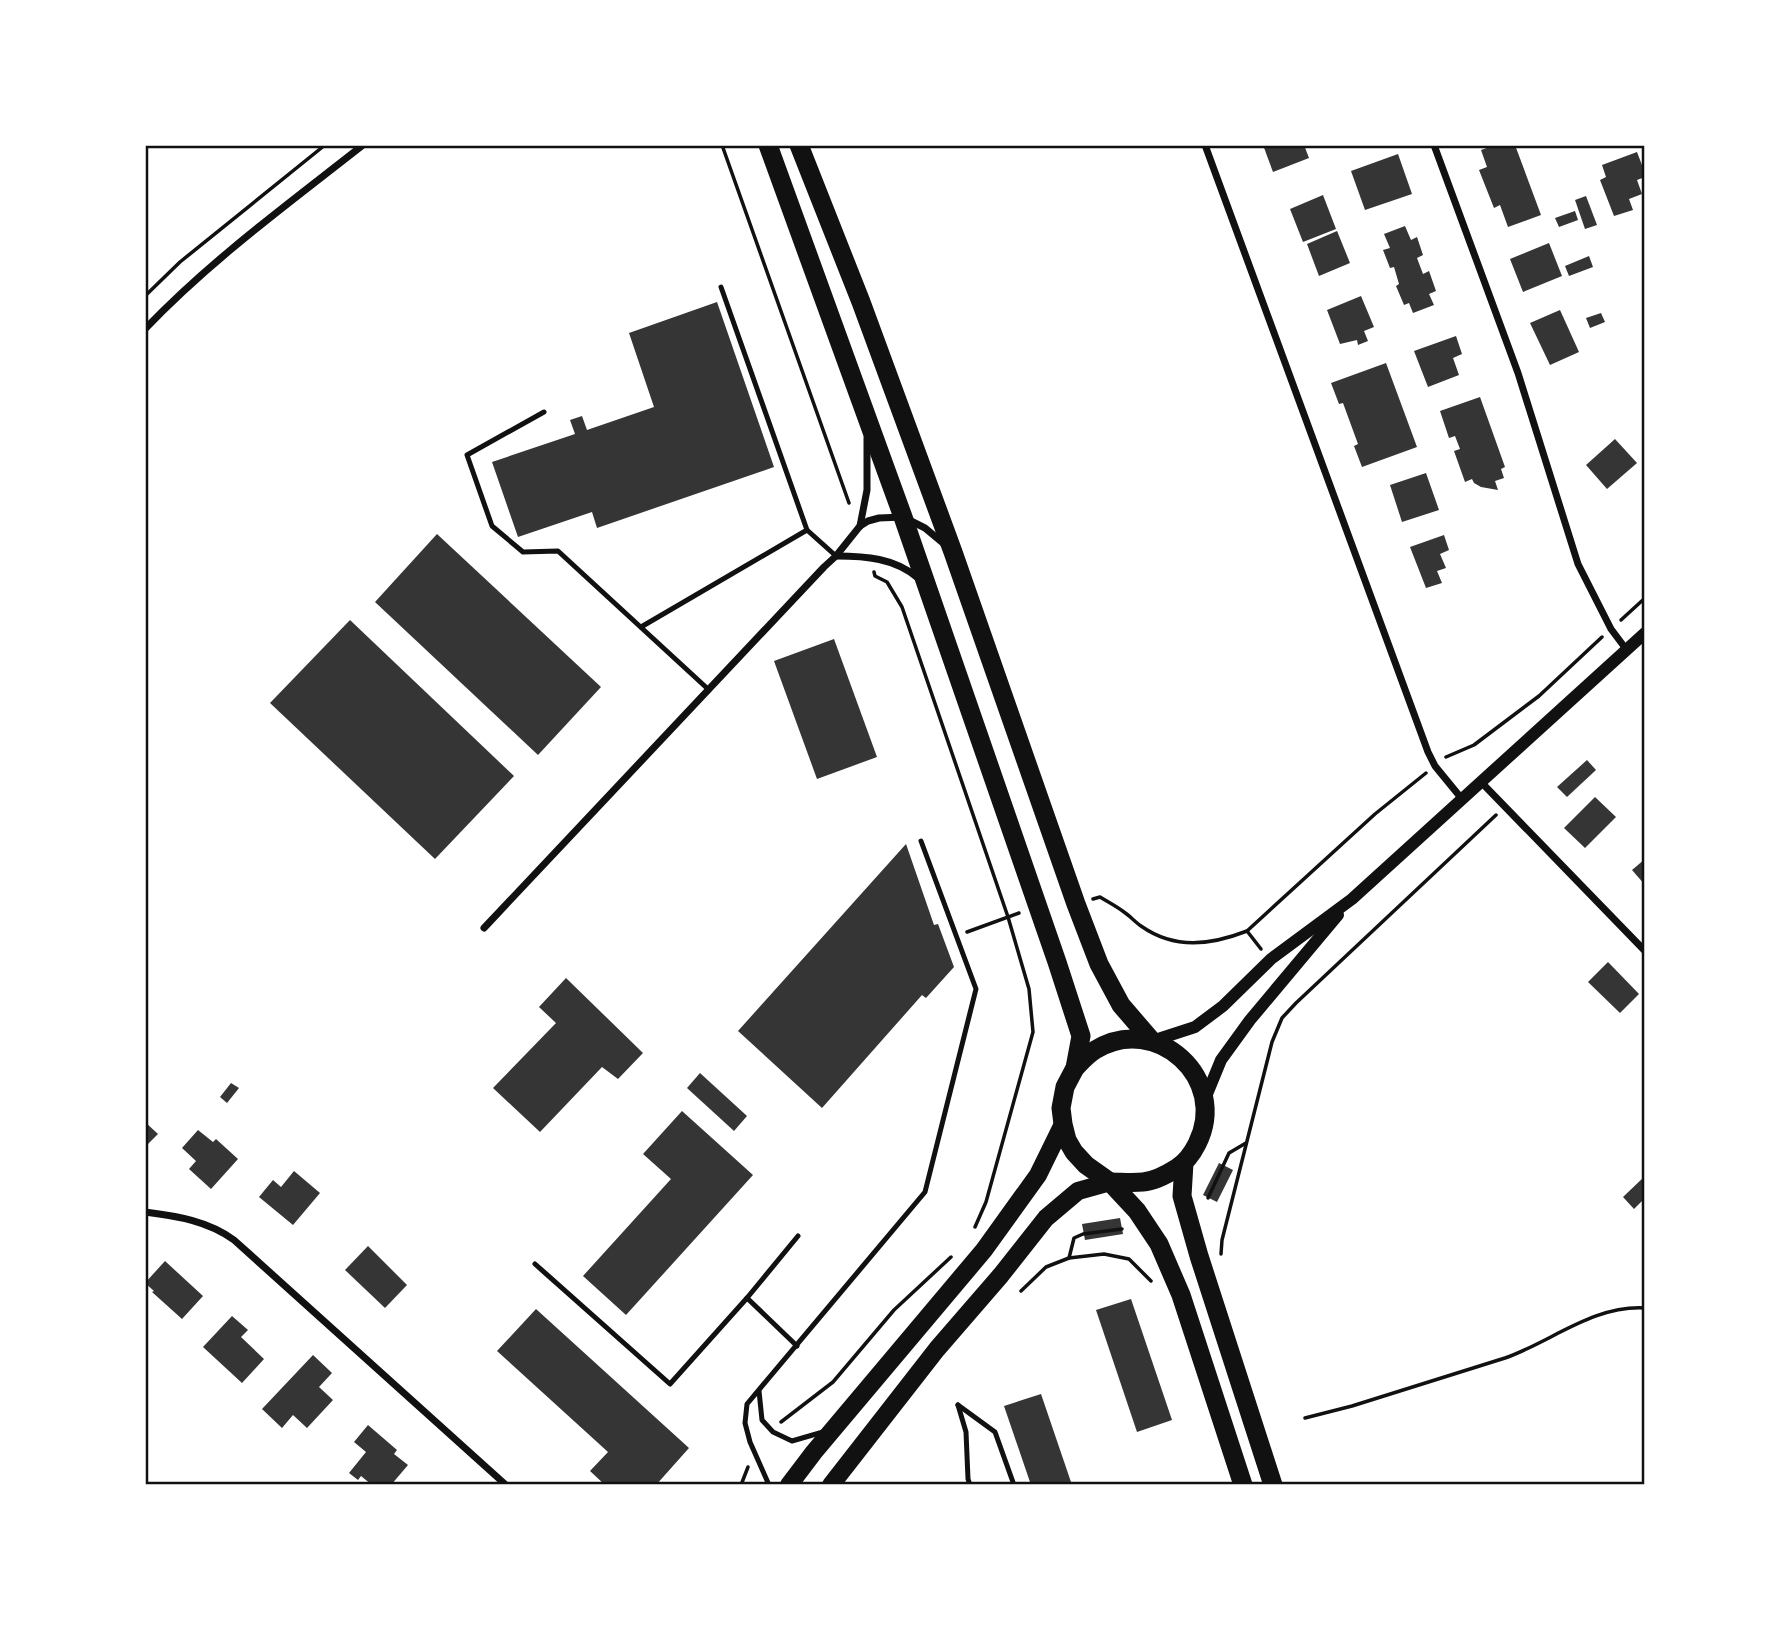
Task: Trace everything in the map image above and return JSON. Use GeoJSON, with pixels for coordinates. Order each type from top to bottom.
{"type":"FeatureCollection","features":[{"type":"Feature","properties":{"kind":"highway"},"geometry":{"type":"LineString","coordinates":[[768,145],[903,517],[1081,1036],[1075,1068],[1065,1087],[1062,1108],[1067,1140],[1086,1165],[1110,1182],[1137,1211],[1159,1244],[1181,1295],[1243,1485]]}},
{"type":"Feature","properties":{"kind":"highway"},"geometry":{"type":"LineString","coordinates":[[799,145],[953,552],[1099,964],[1121,1005],[1152,1041]]}},
{"type":"Feature","properties":{"kind":"highway"},"geometry":{"type":"LineString","coordinates":[[1075,1068],[1093,1051],[1112,1042],[1130,1038],[1152,1041],[1172,1050],[1186,1062],[1198,1079],[1205,1099],[1205,1120],[1201,1136],[1184,1163],[1164,1176],[1144,1182],[1110,1182]]}},
{"type":"Feature","properties":{"kind":"highway"},"geometry":{"type":"LineString","coordinates":[[1184,1163],[1182,1196],[1273,1485]]}},
{"type":"Feature","properties":{"kind":"main road"},"geometry":{"type":"LineString","coordinates":[[789,1485],[984,1250],[1038,1175],[1063,1124]]}},
{"type":"Feature","properties":{"kind":"main road"},"geometry":{"type":"LineString","coordinates":[[831,1485],[937,1349],[1046,1218],[1078,1191],[1110,1182]]}},
{"type":"Feature","properties":{"kind":"street"},"geometry":{"type":"LineString","coordinates":[[145,329],[218,260],[363,145]]}},
{"type":"Feature","properties":{"kind":"street"},"geometry":{"type":"LineString","coordinates":[[1205,145],[1428,752],[1435,766],[1462,799]]}},
{"type":"Feature","properties":{"kind":"street"},"geometry":{"type":"LineString","coordinates":[[1434,145],[1518,373],[1578,564],[1611,629],[1626,649]]}},
{"type":"Feature","properties":{"kind":"street"},"geometry":{"type":"LineString","coordinates":[[860,526],[867,490],[866,416]]}},
{"type":"Feature","properties":{"kind":"street"},"geometry":{"type":"LineString","coordinates":[[484,928],[836,556],[860,526],[879,518],[903,517],[925,528],[953,552]]}},
{"type":"Feature","properties":{"kind":"street"},"geometry":{"type":"LineString","coordinates":[[836,556],[869,557],[895,564],[922,582],[928,592]]}},
{"type":"Feature","properties":{"kind":"street"},"geometry":{"type":"LineString","coordinates":[[1152,1041],[1195,1027],[1223,1006],[1271,959],[1352,899],[1645,633]]}},
{"type":"Feature","properties":{"kind":"street"},"geometry":{"type":"LineString","coordinates":[[1481,782],[1645,951]]}},
{"type":"Feature","properties":{"kind":"street"},"geometry":{"type":"LineString","coordinates":[[1205,1099],[1221,1060],[1250,1020],[1352,899]]}},
{"type":"Feature","properties":{"kind":"street"},"geometry":{"type":"LineString","coordinates":[[145,1212],[176,1216],[220,1229],[506,1485]]}},
{"type":"Feature","properties":{"kind":"lane"},"geometry":{"type":"LineString","coordinates":[[721,287],[807,530],[836,556]]}},
{"type":"Feature","properties":{"kind":"lane"},"geometry":{"type":"LineString","coordinates":[[544,412],[467,455],[492,526],[523,552],[558,551],[709,691]]}},
{"type":"Feature","properties":{"kind":"lane"},"geometry":{"type":"LineString","coordinates":[[641,627],[807,530]]}},
{"type":"Feature","properties":{"kind":"lane"},"geometry":{"type":"LineString","coordinates":[[769,1485],[750,1442],[745,1423],[747,1404],[925,1192],[976,989],[921,841]]}},
{"type":"Feature","properties":{"kind":"lane"},"geometry":{"type":"LineString","coordinates":[[535,1265],[670,1384],[798,1236]]}},
{"type":"Feature","properties":{"kind":"lane"},"geometry":{"type":"LineString","coordinates":[[747,1298],[797,1346]]}},
{"type":"Feature","properties":{"kind":"lane"},"geometry":{"type":"LineString","coordinates":[[759,1391],[762,1420],[773,1432],[792,1441],[833,1429]]}},
{"type":"Feature","properties":{"kind":"lane"},"geometry":{"type":"LineString","coordinates":[[970,1485],[966,1432],[958,1405],[995,1432],[1014,1485]]}},
{"type":"Feature","properties":{"kind":"path"},"geometry":{"type":"LineString","coordinates":[[145,296],[200,245],[325,145]]}},
{"type":"Feature","properties":{"kind":"path"},"geometry":{"type":"LineString","coordinates":[[722,145],[849,504],[860,526]]}},
{"type":"Feature","properties":{"kind":"path"},"geometry":{"type":"LineString","coordinates":[[869,557],[875,576],[887,582],[902,607],[1009,917],[1029,989],[1033,1032],[986,1202],[972,1237]]}},
{"type":"Feature","properties":{"kind":"path"},"geometry":{"type":"LineString","coordinates":[[1221,1254],[1222,1240],[1272,1042],[1282,1018],[1505,807]]}},
{"type":"Feature","properties":{"kind":"path"},"geometry":{"type":"LineString","coordinates":[[1090,899],[1100,897],[1142,927],[1167,939],[1190,944],[1222,941],[1247,931],[1261,948]]}},
{"type":"Feature","properties":{"kind":"path"},"geometry":{"type":"LineString","coordinates":[[956,935],[1027,911]]}},
{"type":"Feature","properties":{"kind":"path"},"geometry":{"type":"LineString","coordinates":[[1208,1198],[1229,1153],[1247,1143]]}},
{"type":"Feature","properties":{"kind":"path"},"geometry":{"type":"LineString","coordinates":[[1069,1258],[1074,1238],[1083,1234],[1122,1229]]}},
{"type":"Feature","properties":{"kind":"path"},"geometry":{"type":"LineString","coordinates":[[773,1432],[833,1382],[894,1310],[954,1254]]}},
{"type":"Feature","properties":{"kind":"path"},"geometry":{"type":"LineString","coordinates":[[1021,1291],[1046,1268],[1069,1258],[1104,1254],[1129,1259],[1157,1286]]}},
{"type":"Feature","properties":{"kind":"path"},"geometry":{"type":"LineString","coordinates":[[1305,1418],[1352,1406],[1520,1353],[1564,1329],[1600,1316],[1626,1308],[1645,1308]]}},
{"type":"Feature","properties":{"kind":"path"},"geometry":{"type":"LineString","coordinates":[[741,1485],[749,1463],[756,1455]]}},
{"type":"Feature","properties":{"kind":"building"},"geometry":{"type":"Polygon","coordinates":[[[1263,145],[1304,145],[1309,158],[1273,172],[1263,145]]]}},
{"type":"Feature","properties":{"kind":"building"},"geometry":{"type":"Polygon","coordinates":[[[1495,145],[1515,145],[1541,215],[1508,227],[1500,205],[1494,208],[1479,170],[1487,167],[1481,150],[1495,145]]]}},
{"type":"Feature","properties":{"kind":"building"},"geometry":{"type":"Polygon","coordinates":[[[1637,152],[1645,173],[1645,177],[1637,180],[1642,194],[1629,199],[1633,210],[1614,216],[1600,180],[1606,177],[1602,165],[1637,152]]]}},
{"type":"Feature","properties":{"kind":"building"},"geometry":{"type":"Polygon","coordinates":[[[1398,154],[1412,194],[1365,210],[1351,171],[1398,154]]]}},
{"type":"Feature","properties":{"kind":"building"},"geometry":{"type":"Polygon","coordinates":[[[1323,195],[1336,229],[1303,242],[1290,209],[1323,195]]]}},
{"type":"Feature","properties":{"kind":"building"},"geometry":{"type":"Polygon","coordinates":[[[1586,196],[1597,225],[1585,229],[1575,200],[1586,196]]]}},
{"type":"Feature","properties":{"kind":"building"},"geometry":{"type":"Polygon","coordinates":[[[1575,211],[1578,220],[1559,227],[1555,218],[1575,211]]]}},
{"type":"Feature","properties":{"kind":"building"},"geometry":{"type":"Polygon","coordinates":[[[1405,226],[1411,240],[1417,237],[1423,255],[1417,258],[1423,274],[1429,271],[1436,291],[1429,294],[1434,305],[1413,313],[1409,303],[1404,305],[1396,286],[1399,284],[1394,267],[1390,268],[1383,250],[1390,248],[1384,234],[1405,226]]]}},
{"type":"Feature","properties":{"kind":"building"},"geometry":{"type":"Polygon","coordinates":[[[1337,231],[1350,263],[1319,276],[1307,244],[1337,231]]]}},
{"type":"Feature","properties":{"kind":"building"},"geometry":{"type":"Polygon","coordinates":[[[1549,243],[1562,276],[1523,292],[1510,259],[1549,243]]]}},
{"type":"Feature","properties":{"kind":"building"},"geometry":{"type":"Polygon","coordinates":[[[1589,256],[1593,267],[1569,276],[1565,266],[1589,256]]]}},
{"type":"Feature","properties":{"kind":"building"},"geometry":{"type":"Polygon","coordinates":[[[1361,296],[1374,327],[1364,331],[1368,341],[1358,345],[1357,340],[1340,344],[1327,310],[1361,296]]]}},
{"type":"Feature","properties":{"kind":"building"},"geometry":{"type":"Polygon","coordinates":[[[717,302],[774,467],[597,528],[592,512],[518,537],[492,462],[575,434],[570,420],[582,416],[587,430],[654,407],[629,333],[717,302]]]}},
{"type":"Feature","properties":{"kind":"building"},"geometry":{"type":"Polygon","coordinates":[[[1560,310],[1579,352],[1550,365],[1530,323],[1560,310]]]}},
{"type":"Feature","properties":{"kind":"building"},"geometry":{"type":"Polygon","coordinates":[[[1601,313],[1605,322],[1590,328],[1586,318],[1601,313]]]}},
{"type":"Feature","properties":{"kind":"building"},"geometry":{"type":"Polygon","coordinates":[[[1456,336],[1462,354],[1453,358],[1459,375],[1428,387],[1414,351],[1456,336]]]}},
{"type":"Feature","properties":{"kind":"building"},"geometry":{"type":"Polygon","coordinates":[[[1386,363],[1417,447],[1362,467],[1354,446],[1358,444],[1343,403],[1339,404],[1331,383],[1386,363]]]}},
{"type":"Feature","properties":{"kind":"building"},"geometry":{"type":"Polygon","coordinates":[[[1480,397],[1505,467],[1501,469],[1504,478],[1495,481],[1498,490],[1481,487],[1472,479],[1465,482],[1454,451],[1460,449],[1455,436],[1449,438],[1440,411],[1480,397]]]}},
{"type":"Feature","properties":{"kind":"building"},"geometry":{"type":"Polygon","coordinates":[[[1615,439],[1637,463],[1607,489],[1586,465],[1615,439]]]}},
{"type":"Feature","properties":{"kind":"building"},"geometry":{"type":"Polygon","coordinates":[[[1426,473],[1439,510],[1402,522],[1390,485],[1426,473]]]}},
{"type":"Feature","properties":{"kind":"building"},"geometry":{"type":"Polygon","coordinates":[[[437,534],[601,687],[538,755],[375,602],[437,534]]]}},
{"type":"Feature","properties":{"kind":"building"},"geometry":{"type":"Polygon","coordinates":[[[1444,535],[1449,550],[1440,554],[1446,568],[1437,571],[1442,583],[1426,588],[1410,547],[1444,535]]]}},
{"type":"Feature","properties":{"kind":"building"},"geometry":{"type":"Polygon","coordinates":[[[350,620],[514,776],[435,859],[270,703],[350,620]]]}},
{"type":"Feature","properties":{"kind":"building"},"geometry":{"type":"Polygon","coordinates":[[[834,639],[877,757],[817,779],[774,661],[834,639]]]}},
{"type":"Feature","properties":{"kind":"building"},"geometry":{"type":"Polygon","coordinates":[[[1587,760],[1596,770],[1567,797],[1557,787],[1587,760]]]}},
{"type":"Feature","properties":{"kind":"building"},"geometry":{"type":"Polygon","coordinates":[[[1595,797],[1616,817],[1585,848],[1564,828],[1595,797]]]}},
{"type":"Feature","properties":{"kind":"building"},"geometry":{"type":"Polygon","coordinates":[[[906,844],[934,925],[938,924],[954,967],[926,998],[922,995],[822,1108],[738,1031],[906,844]]]}},
{"type":"Feature","properties":{"kind":"building"},"geometry":{"type":"Polygon","coordinates":[[[1645,859],[1645,885],[1632,870],[1645,859]]]}},
{"type":"Feature","properties":{"kind":"building"},"geometry":{"type":"Polygon","coordinates":[[[1608,962],[1639,994],[1620,1013],[1588,982],[1608,962]]]}},
{"type":"Feature","properties":{"kind":"building"},"geometry":{"type":"Polygon","coordinates":[[[566,978],[643,1053],[618,1079],[602,1067],[540,1132],[493,1088],[556,1023],[539,1007],[566,978]]]}},
{"type":"Feature","properties":{"kind":"building"},"geometry":{"type":"Polygon","coordinates":[[[700,1073],[747,1116],[734,1131],[687,1088],[700,1073]]]}},
{"type":"Feature","properties":{"kind":"building"},"geometry":{"type":"Polygon","coordinates":[[[231,1083],[239,1088],[227,1103],[220,1097],[231,1083]]]}},
{"type":"Feature","properties":{"kind":"building"},"geometry":{"type":"Polygon","coordinates":[[[682,1111],[753,1175],[626,1315],[583,1276],[671,1179],[643,1154],[682,1111]]]}},
{"type":"Feature","properties":{"kind":"building"},"geometry":{"type":"Polygon","coordinates":[[[145,1122],[158,1134],[145,1147],[145,1122]]]}},
{"type":"Feature","properties":{"kind":"building"},"geometry":{"type":"Polygon","coordinates":[[[198,1130],[213,1142],[216,1139],[238,1159],[211,1189],[189,1169],[196,1161],[182,1148],[198,1130]]]}},
{"type":"Feature","properties":{"kind":"building"},"geometry":{"type":"Polygon","coordinates":[[[1219,1163],[1233,1170],[1217,1202],[1203,1195],[1219,1163]]]}},
{"type":"Feature","properties":{"kind":"building"},"geometry":{"type":"Polygon","coordinates":[[[294,1171],[320,1193],[293,1225],[259,1197],[273,1180],[281,1187],[294,1171]]]}},
{"type":"Feature","properties":{"kind":"building"},"geometry":{"type":"Polygon","coordinates":[[[1645,1176],[1645,1198],[1634,1209],[1623,1197],[1645,1176]]]}},
{"type":"Feature","properties":{"kind":"building"},"geometry":{"type":"Polygon","coordinates":[[[1120,1218],[1123,1234],[1085,1240],[1082,1224],[1120,1218]]]}},
{"type":"Feature","properties":{"kind":"building"},"geometry":{"type":"Polygon","coordinates":[[[368,1246],[407,1285],[385,1308],[345,1270],[368,1246]]]}},
{"type":"Feature","properties":{"kind":"building"},"geometry":{"type":"Polygon","coordinates":[[[165,1261],[203,1296],[182,1319],[145,1283],[165,1261]]]}},
{"type":"Feature","properties":{"kind":"building"},"geometry":{"type":"Polygon","coordinates":[[[1131,1299],[1172,1420],[1137,1432],[1096,1310],[1131,1299]]]}},
{"type":"Feature","properties":{"kind":"building"},"geometry":{"type":"Polygon","coordinates":[[[536,1309],[689,1448],[656,1485],[605,1485],[590,1471],[608,1452],[497,1351],[536,1309]]]}},
{"type":"Feature","properties":{"kind":"building"},"geometry":{"type":"Polygon","coordinates":[[[232,1316],[248,1330],[241,1337],[264,1359],[242,1383],[203,1347],[232,1316]]]}},
{"type":"Feature","properties":{"kind":"building"},"geometry":{"type":"Polygon","coordinates":[[[313,1355],[332,1373],[319,1387],[333,1400],[307,1428],[293,1415],[282,1428],[262,1409],[313,1355]]]}},
{"type":"Feature","properties":{"kind":"building"},"geometry":{"type":"Polygon","coordinates":[[[1041,1394],[1072,1485],[1031,1485],[1004,1406],[1041,1394]]]}},
{"type":"Feature","properties":{"kind":"building"},"geometry":{"type":"Polygon","coordinates":[[[368,1425],[397,1450],[394,1454],[408,1465],[391,1485],[372,1485],[361,1476],[358,1480],[349,1473],[366,1452],[354,1442],[368,1425]]]}}]}
